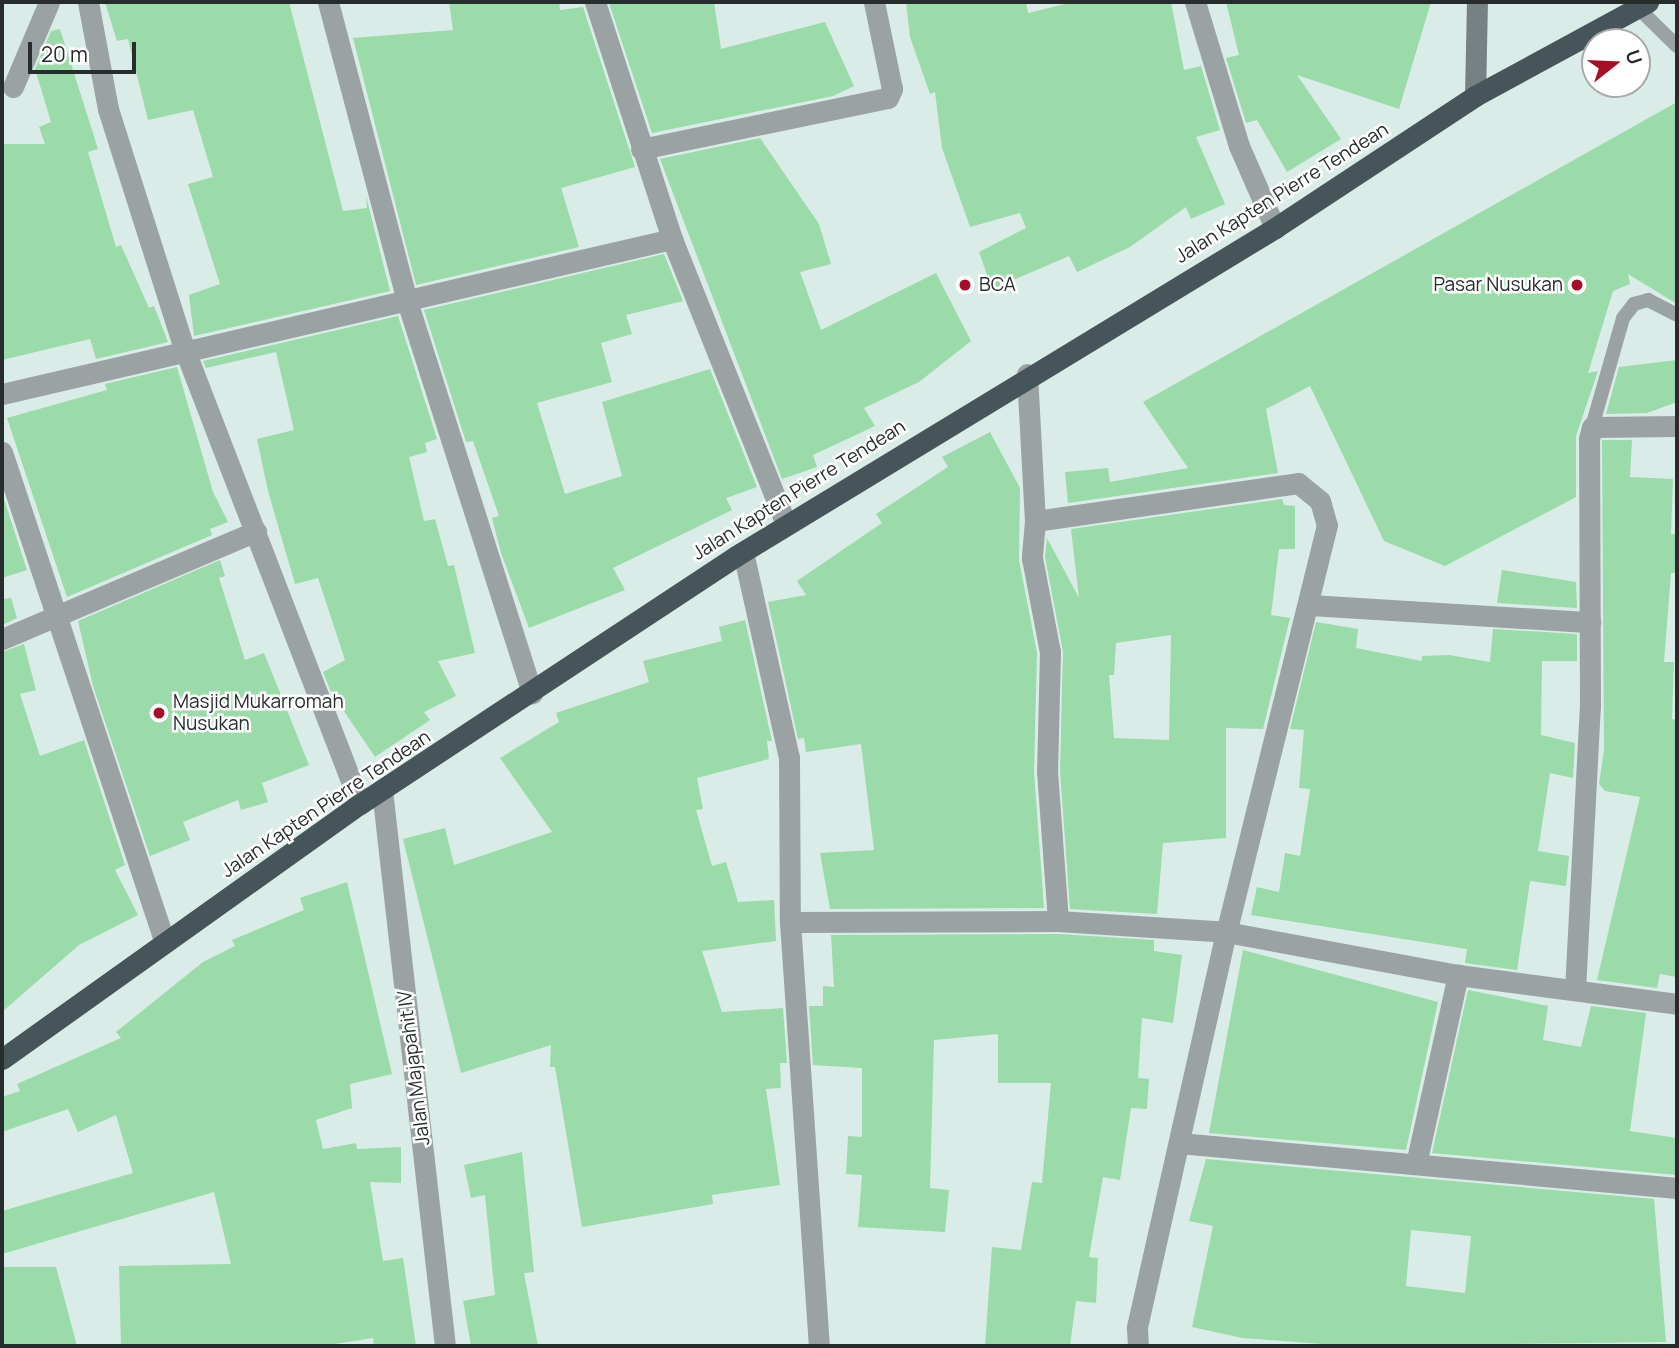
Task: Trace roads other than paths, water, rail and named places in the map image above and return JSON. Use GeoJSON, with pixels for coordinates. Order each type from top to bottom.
{"type":"FeatureCollection","features":[{"type":"Feature","properties":{"kind":"highway","name":"Jalan Kapten Pierre Tendean"},"geometry":{"type":"LineString","coordinates":[[2,1059],[360,804],[786,524],[1027,374],[1275,228],[1475,96],[1643,5]]}},
{"type":"Feature","properties":{"kind":"main road"},"geometry":{"type":"LineString","coordinates":[[1475,96],[1477,2]]}},
{"type":"Feature","properties":{"kind":"street"},"geometry":{"type":"LineString","coordinates":[[13,87],[49,2]]}},
{"type":"Feature","properties":{"kind":"street"},"geometry":{"type":"LineString","coordinates":[[88,2],[107,109],[184,348],[360,804]]}},
{"type":"Feature","properties":{"kind":"street"},"geometry":{"type":"LineString","coordinates":[[328,2],[406,298],[532,693]]}},
{"type":"Feature","properties":{"kind":"street"},"geometry":{"type":"LineString","coordinates":[[595,2],[672,239],[786,524]]}},
{"type":"Feature","properties":{"kind":"street"},"geometry":{"type":"LineString","coordinates":[[641,149],[888,98],[892,89],[874,2]]}},
{"type":"Feature","properties":{"kind":"street"},"geometry":{"type":"LineString","coordinates":[[1195,2],[1239,146],[1275,228]]}},
{"type":"Feature","properties":{"kind":"street"},"geometry":{"type":"LineString","coordinates":[[2,394],[184,348],[672,239]]}},
{"type":"Feature","properties":{"kind":"street"},"geometry":{"type":"LineString","coordinates":[[1027,374],[1035,521],[1032,558],[1050,652],[1047,771],[1058,921]]}},
{"type":"Feature","properties":{"kind":"street"},"geometry":{"type":"LineString","coordinates":[[1575,990],[1590,622],[1592,426],[1677,426]]}},
{"type":"Feature","properties":{"kind":"street"},"geometry":{"type":"LineString","coordinates":[[2,452],[165,943]]}},
{"type":"Feature","properties":{"kind":"street"},"geometry":{"type":"LineString","coordinates":[[1035,521],[1298,483],[1320,501],[1327,525],[1310,605],[1226,932],[1137,1328],[1138,1346]]}},
{"type":"Feature","properties":{"kind":"street"},"geometry":{"type":"LineString","coordinates":[[2,639],[56,619],[256,531]]}},
{"type":"Feature","properties":{"kind":"street"},"geometry":{"type":"LineString","coordinates":[[743,552],[789,757],[790,922],[819,1346]]}},
{"type":"Feature","properties":{"kind":"street"},"geometry":{"type":"LineString","coordinates":[[1310,605],[1590,622]]}},
{"type":"Feature","properties":{"kind":"street","name":"Jalan Majapahit IV"},"geometry":{"type":"LineString","coordinates":[[382,790],[445,1346]]}},
{"type":"Feature","properties":{"kind":"street"},"geometry":{"type":"LineString","coordinates":[[790,922],[1058,921],[1226,932],[1458,975],[1677,1004]]}},
{"type":"Feature","properties":{"kind":"street"},"geometry":{"type":"LineString","coordinates":[[1416,1164],[1458,975]]}},
{"type":"Feature","properties":{"kind":"street"},"geometry":{"type":"LineString","coordinates":[[1180,1143],[1677,1188]]}},
{"type":"Feature","properties":{"kind":"lane"},"geometry":{"type":"LineString","coordinates":[[1643,5],[1677,46]]}},
{"type":"Feature","properties":{"kind":"lane"},"geometry":{"type":"LineString","coordinates":[[1592,426],[1628,311],[1647,300],[1677,315]]}},
{"type":"Feature","properties":{"kind":"place","name":"BCA"},"geometry":{"type":"Point","coordinates":[965,285]}},
{"type":"Feature","properties":{"kind":"place","name":"Pasar Nusukan"},"geometry":{"type":"Point","coordinates":[1577,285]}},
{"type":"Feature","properties":{"kind":"place","name":"Masjid Mukarromah Nusukan"},"geometry":{"type":"Point","coordinates":[159,713]}}]}
